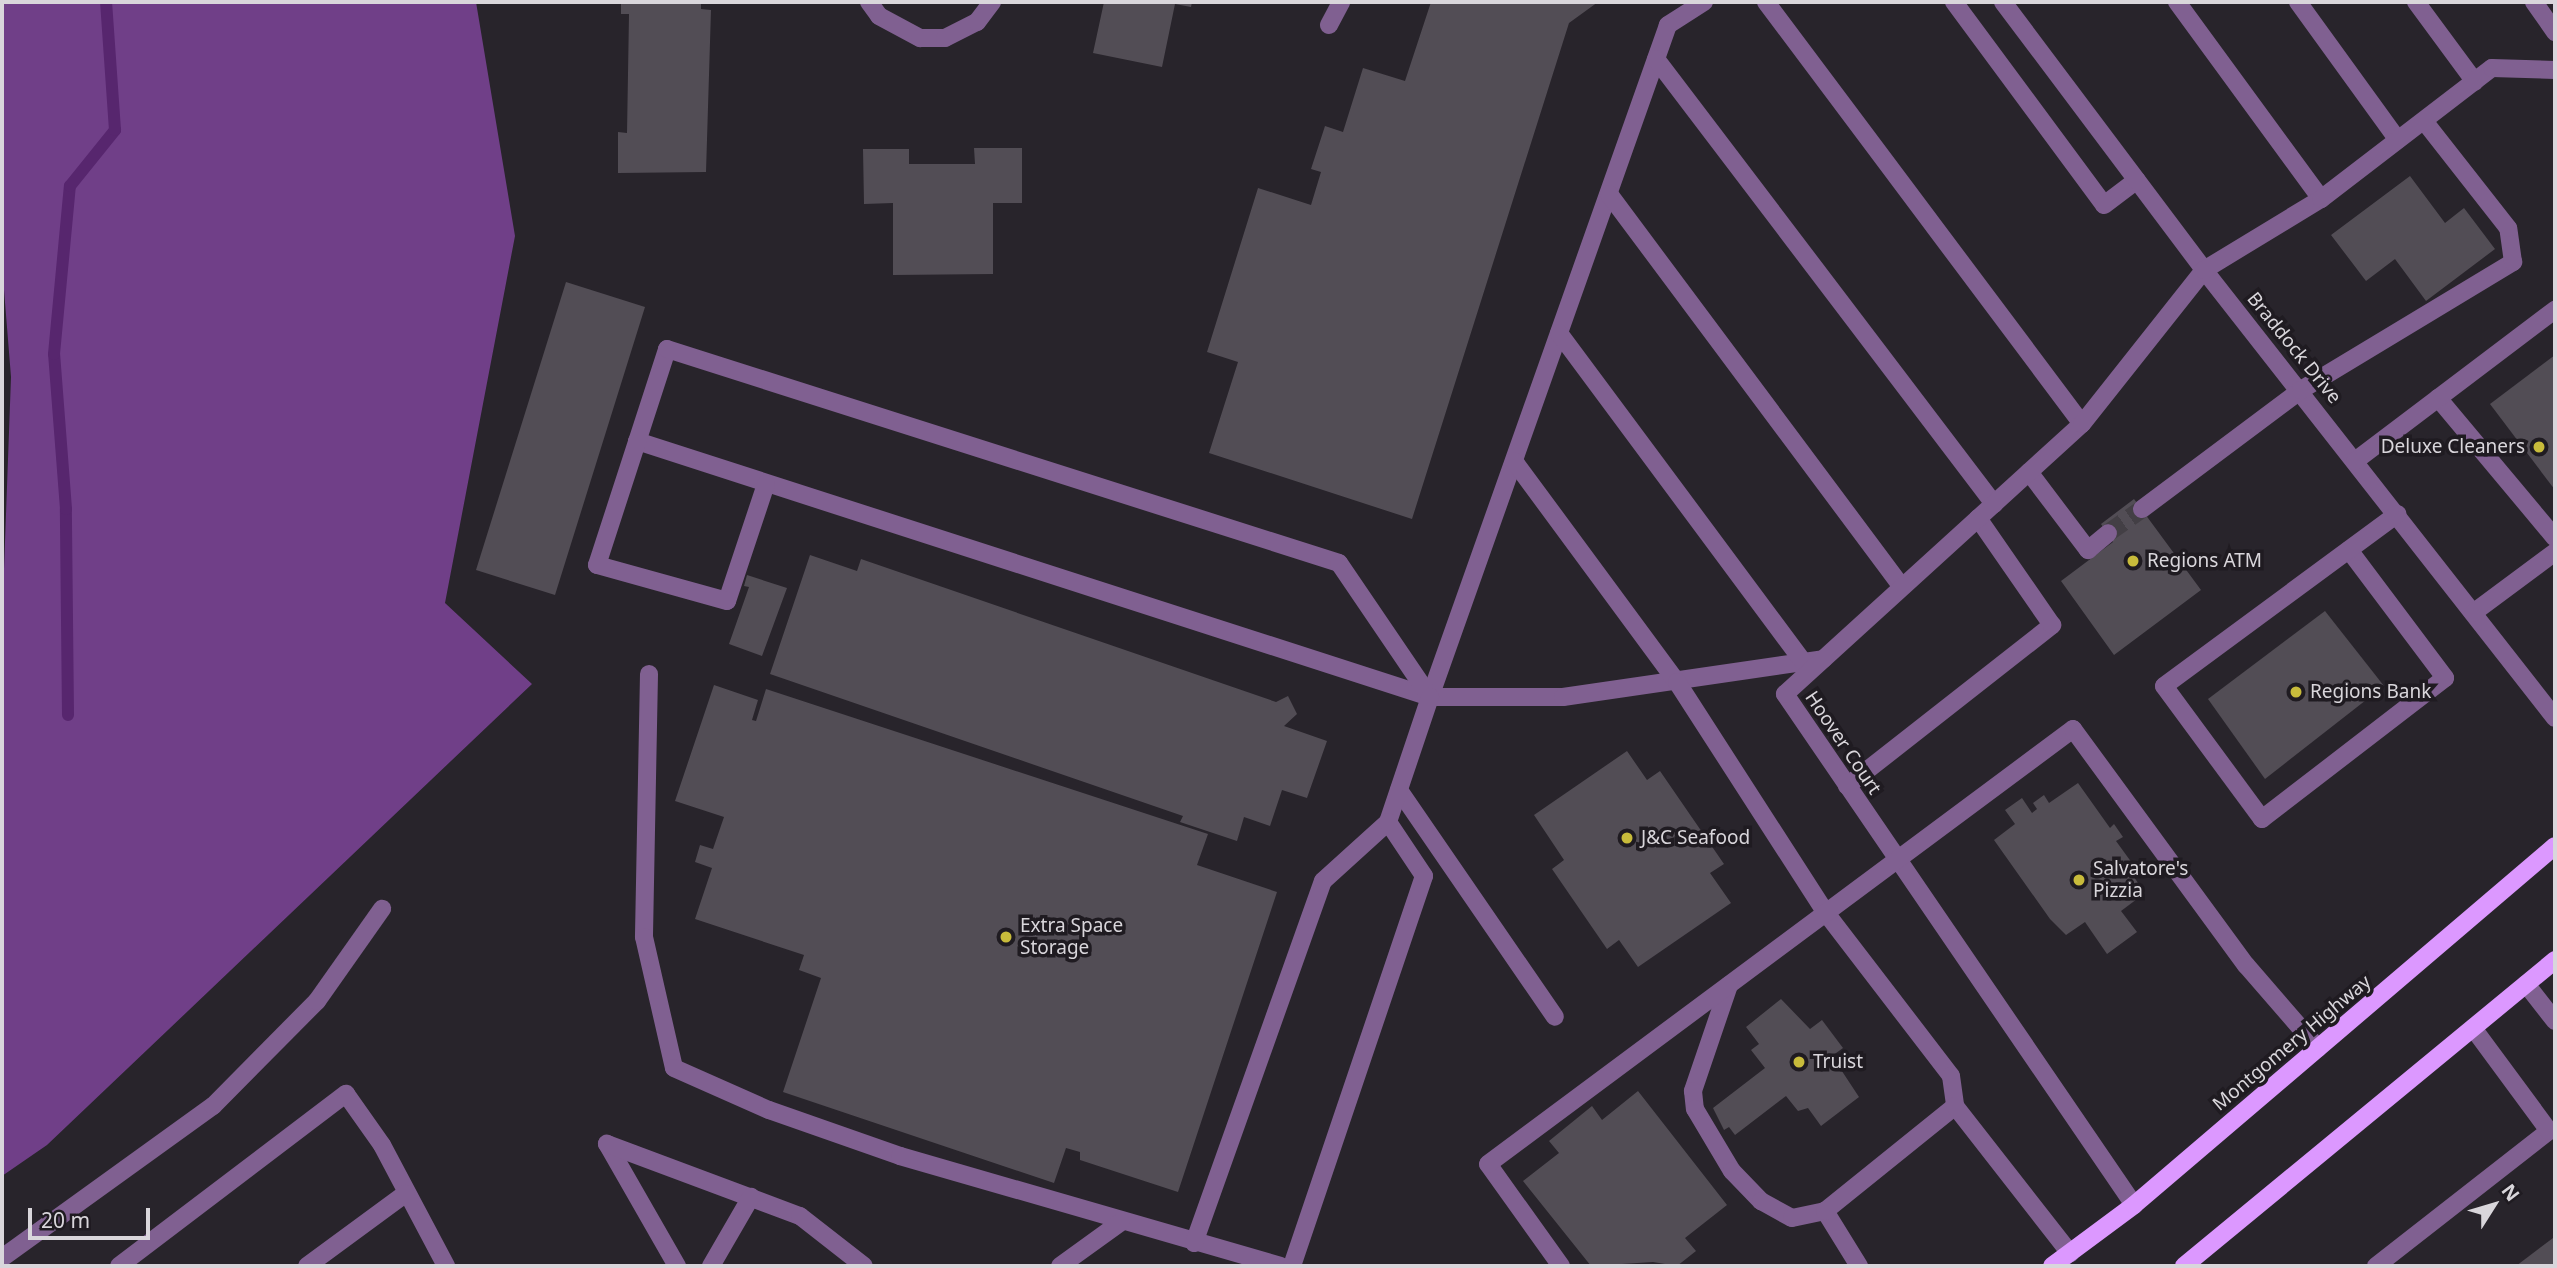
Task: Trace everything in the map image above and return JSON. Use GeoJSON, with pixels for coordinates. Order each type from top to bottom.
{"type":"FeatureCollection","features":[{"type":"Feature","properties":{"kind":"main road","name":"Montgomery Highway"},"geometry":{"type":"LineString","coordinates":[[2052,1266],[2134,1205],[2555,846]]}},
{"type":"Feature","properties":{"kind":"main road"},"geometry":{"type":"LineString","coordinates":[[2185,1266],[2555,960]]}},
{"type":"Feature","properties":{"kind":"street"},"geometry":{"type":"LineString","coordinates":[[869,2],[879,16],[920,38],[945,37],[977,22],[992,2]]}},
{"type":"Feature","properties":{"kind":"street"},"geometry":{"type":"LineString","coordinates":[[1329,25],[1341,2]]}},
{"type":"Feature","properties":{"kind":"street"},"geometry":{"type":"LineString","coordinates":[[1194,1243],[1323,881],[1388,822],[1668,24],[1704,2]]}},
{"type":"Feature","properties":{"kind":"street"},"geometry":{"type":"LineString","coordinates":[[1766,2],[2082,424]]}},
{"type":"Feature","properties":{"kind":"street"},"geometry":{"type":"LineString","coordinates":[[1954,2],[2104,205],[2137,180]]}},
{"type":"Feature","properties":{"kind":"street","name":"Braddock Drive"},"geometry":{"type":"LineString","coordinates":[[2003,2],[2204,270],[2301,390],[2555,718]]}},
{"type":"Feature","properties":{"kind":"street"},"geometry":{"type":"LineString","coordinates":[[2177,2],[2321,199]]}},
{"type":"Feature","properties":{"kind":"street"},"geometry":{"type":"LineString","coordinates":[[2298,2],[2398,140]]}},
{"type":"Feature","properties":{"kind":"street"},"geometry":{"type":"LineString","coordinates":[[2416,2],[2475,82]]}},
{"type":"Feature","properties":{"kind":"street"},"geometry":{"type":"LineString","coordinates":[[2534,2],[2555,32]]}},
{"type":"Feature","properties":{"kind":"street"},"geometry":{"type":"LineString","coordinates":[[1656,59],[1994,504]]}},
{"type":"Feature","properties":{"kind":"street"},"geometry":{"type":"LineString","coordinates":[[2204,270],[2321,199],[2492,68],[2555,69]]}},
{"type":"Feature","properties":{"kind":"street"},"geometry":{"type":"LineString","coordinates":[[2141,509],[2301,390],[2513,262],[2508,228],[2424,121]]}},
{"type":"Feature","properties":{"kind":"street"},"geometry":{"type":"LineString","coordinates":[[1609,194],[1902,587]]}},
{"type":"Feature","properties":{"kind":"street","name":"Hoover Court"},"geometry":{"type":"LineString","coordinates":[[2134,1205],[1785,694],[2082,424],[2204,270]]}},
{"type":"Feature","properties":{"kind":"street"},"geometry":{"type":"LineString","coordinates":[[2355,461],[2555,310]]}},
{"type":"Feature","properties":{"kind":"street"},"geometry":{"type":"LineString","coordinates":[[1559,333],[1803,662]]}},
{"type":"Feature","properties":{"kind":"street"},"geometry":{"type":"LineString","coordinates":[[766,484],[727,601],[597,565],[667,349],[1339,563],[1430,697]]}},
{"type":"Feature","properties":{"kind":"street"},"geometry":{"type":"LineString","coordinates":[[2438,398],[2555,538]]}},
{"type":"Feature","properties":{"kind":"street"},"geometry":{"type":"LineString","coordinates":[[637,441],[1430,697],[1563,697],[1824,659]]}},
{"type":"Feature","properties":{"kind":"street"},"geometry":{"type":"LineString","coordinates":[[1514,461],[1677,682],[1826,913],[1951,1076],[1955,1106],[2070,1253]]}},
{"type":"Feature","properties":{"kind":"street"},"geometry":{"type":"LineString","coordinates":[[2029,472],[2088,550],[2108,533]]}},
{"type":"Feature","properties":{"kind":"street"},"geometry":{"type":"LineString","coordinates":[[2349,550],[2445,678],[2262,819],[2164,686],[2397,514]]}},
{"type":"Feature","properties":{"kind":"street"},"geometry":{"type":"LineString","coordinates":[[1847,786],[2052,625],[1978,519]]}},
{"type":"Feature","properties":{"kind":"street"},"geometry":{"type":"LineString","coordinates":[[2473,612],[2555,552]]}},
{"type":"Feature","properties":{"kind":"street"},"geometry":{"type":"LineString","coordinates":[[649,674],[644,937],[674,1068],[769,1110],[900,1156],[1280,1266]]}},
{"type":"Feature","properties":{"kind":"street"},"geometry":{"type":"LineString","coordinates":[[1561,1266],[1488,1164],[2073,729],[2246,965],[2318,1048]]}},
{"type":"Feature","properties":{"kind":"street"},"geometry":{"type":"LineString","coordinates":[[1399,790],[1555,1017]]}},
{"type":"Feature","properties":{"kind":"street"},"geometry":{"type":"LineString","coordinates":[[1292,1266],[1424,876],[1388,822]]}},
{"type":"Feature","properties":{"kind":"street"},"geometry":{"type":"LineString","coordinates":[[9,1259],[213,1106],[317,1001],[382,909]]}},
{"type":"Feature","properties":{"kind":"street"},"geometry":{"type":"LineString","coordinates":[[2526,984],[2555,1021]]}},
{"type":"Feature","properties":{"kind":"street"},"geometry":{"type":"LineString","coordinates":[[1729,985],[1693,1091],[1700,1121],[1731,1171],[1760,1201],[1792,1218],[1825,1211],[1955,1106]]}},
{"type":"Feature","properties":{"kind":"street"},"geometry":{"type":"LineString","coordinates":[[2376,1266],[2552,1135],[2473,1028]]}},
{"type":"Feature","properties":{"kind":"street"},"geometry":{"type":"LineString","coordinates":[[119,1266],[346,1094],[382,1145],[405,1194],[446,1266]]}},
{"type":"Feature","properties":{"kind":"street"},"geometry":{"type":"LineString","coordinates":[[677,1266],[607,1144],[800,1216],[864,1266]]}},
{"type":"Feature","properties":{"kind":"street"},"geometry":{"type":"LineString","coordinates":[[307,1266],[405,1194]]}},
{"type":"Feature","properties":{"kind":"street"},"geometry":{"type":"LineString","coordinates":[[711,1266],[751,1197]]}},
{"type":"Feature","properties":{"kind":"street"},"geometry":{"type":"LineString","coordinates":[[1825,1211],[1859,1266]]}},
{"type":"Feature","properties":{"kind":"street"},"geometry":{"type":"LineString","coordinates":[[1060,1266],[1121,1222]]}},
{"type":"Feature","properties":{"kind":"shaded area"},"geometry":{"type":"Polygon","coordinates":[[[2,2],[476,2],[515,236],[445,603],[532,684],[47,1145],[2,1176],[2,624],[11,377],[2,265],[2,2]]]}},
{"type":"Feature","properties":{"kind":"building"},"geometry":{"type":"Polygon","coordinates":[[[621,2],[701,2],[701,9],[711,10],[706,172],[618,173],[618,132],[627,133],[629,14],[621,14],[621,2]]]}},
{"type":"Feature","properties":{"kind":"building"},"geometry":{"type":"Polygon","coordinates":[[[1104,2],[1192,2],[1191,7],[1175,4],[1162,67],[1093,53],[1104,2]]]}},
{"type":"Feature","properties":{"kind":"building"},"geometry":{"type":"Polygon","coordinates":[[[1431,2],[1598,2],[1569,23],[1412,519],[1209,453],[1238,362],[1207,352],[1258,188],[1311,205],[1321,172],[1311,169],[1325,126],[1343,132],[1363,68],[1405,81],[1431,2]]]}},
{"type":"Feature","properties":{"kind":"building"},"geometry":{"type":"Polygon","coordinates":[[[974,148],[1022,148],[1022,203],[993,203],[993,274],[893,275],[893,203],[864,204],[863,149],[909,149],[909,164],[975,164],[974,148]]]}},
{"type":"Feature","properties":{"kind":"building"},"geometry":{"type":"Polygon","coordinates":[[[2410,176],[2445,223],[2464,208],[2495,249],[2426,301],[2395,259],[2366,281],[2331,235],[2410,176]]]}},
{"type":"Feature","properties":{"kind":"building"},"geometry":{"type":"Polygon","coordinates":[[[566,282],[645,307],[555,595],[476,570],[566,282]]]}},
{"type":"Feature","properties":{"kind":"building","name":"Deluxe Cleaners"},"geometry":{"type":"Polygon","coordinates":[[[2555,355],[2555,490],[2490,404],[2555,355]]]}},
{"type":"Feature","properties":{"kind":"building","name":"Regions ATM"},"geometry":{"type":"Polygon","coordinates":[[[2134,499],[2201,590],[2114,655],[2061,581],[2113,542],[2101,524],[2134,499]]]}},
{"type":"Feature","properties":{"kind":"building"},"geometry":{"type":"Polygon","coordinates":[[[810,555],[857,571],[861,559],[1276,702],[1288,696],[1297,714],[1284,726],[1327,741],[1307,798],[1282,790],[1270,826],[1244,817],[1237,841],[1180,822],[1183,816],[770,674],[810,555]]]}},
{"type":"Feature","properties":{"kind":"building"},"geometry":{"type":"Polygon","coordinates":[[[747,575],[787,588],[762,656],[729,644],[749,587],[744,586],[747,575]]]}},
{"type":"Feature","properties":{"kind":"building","name":"Regions Bank"},"geometry":{"type":"Polygon","coordinates":[[[2325,611],[2384,686],[2265,779],[2208,699],[2325,611]]]}},
{"type":"Feature","properties":{"kind":"building","name":"Extra Space Storage"},"geometry":{"type":"Polygon","coordinates":[[[714,685],[758,700],[752,720],[756,721],[766,689],[1208,834],[1197,865],[1277,892],[1178,1192],[1080,1160],[1080,1152],[1066,1148],[1054,1183],[783,1092],[821,978],[799,970],[804,955],[695,919],[712,868],[695,862],[700,845],[713,849],[724,817],[675,801],[714,685]]]}},
{"type":"Feature","properties":{"kind":"building","name":"J&C Seafood"},"geometry":{"type":"Polygon","coordinates":[[[1627,751],[1647,780],[1660,771],[1724,864],[1710,873],[1731,903],[1638,967],[1619,940],[1607,949],[1552,869],[1564,860],[1534,815],[1627,751]]]}},
{"type":"Feature","properties":{"kind":"building","name":"Salvatore's Pizzia"},"geometry":{"type":"Polygon","coordinates":[[[2078,783],[2110,828],[2114,824],[2123,837],[2116,841],[2132,863],[2127,867],[2145,893],[2121,911],[2137,932],[2107,954],[2085,922],[2066,935],[2050,919],[1994,840],[2015,824],[2005,810],[2022,798],[2032,813],[2037,809],[2033,803],[2044,795],[2049,803],[2078,783]]]}},
{"type":"Feature","properties":{"kind":"building","name":"Truist"},"geometry":{"type":"Polygon","coordinates":[[[1781,999],[1810,1029],[1822,1020],[1843,1048],[1832,1056],[1859,1097],[1821,1126],[1808,1108],[1798,1111],[1786,1096],[1735,1135],[1729,1127],[1724,1130],[1713,1108],[1765,1068],[1751,1050],[1759,1044],[1746,1027],[1781,999]]]}},
{"type":"Feature","properties":{"kind":"building"},"geometry":{"type":"Polygon","coordinates":[[[1638,1091],[1727,1205],[1685,1238],[1696,1251],[1677,1266],[1653,1262],[1591,1266],[1523,1181],[1559,1153],[1549,1141],[1592,1106],[1602,1120],[1638,1091]]]}},
{"type":"Feature","properties":{"kind":"building"},"geometry":{"type":"Polygon","coordinates":[[[2553,1238],[2555,1266],[2516,1266],[2553,1238]]]}},
{"type":"Feature","properties":{"kind":"waterway"},"geometry":{"type":"LineString","coordinates":[[68,715],[66,509],[54,354],[70,186],[115,130],[106,2]]}},
{"type":"Feature","properties":{"kind":"tunnel"},"geometry":{"type":"LineString","coordinates":[[2108,533],[2142,509]]}},
{"type":"Feature","properties":{"kind":"place","name":"Deluxe Cleaners"},"geometry":{"type":"Point","coordinates":[2539,447]}},
{"type":"Feature","properties":{"kind":"place","name":"Regions ATM"},"geometry":{"type":"Point","coordinates":[2133,561]}},
{"type":"Feature","properties":{"kind":"place","name":"Regions Bank"},"geometry":{"type":"Point","coordinates":[2296,692]}},
{"type":"Feature","properties":{"kind":"place","name":"J&C Seafood"},"geometry":{"type":"Point","coordinates":[1627,838]}},
{"type":"Feature","properties":{"kind":"place","name":"Salvatore's Pizzia"},"geometry":{"type":"Point","coordinates":[2079,880]}},
{"type":"Feature","properties":{"kind":"place","name":"Extra Space Storage"},"geometry":{"type":"Point","coordinates":[1006,937]}},
{"type":"Feature","properties":{"kind":"place","name":"Truist"},"geometry":{"type":"Point","coordinates":[1799,1062]}}]}
